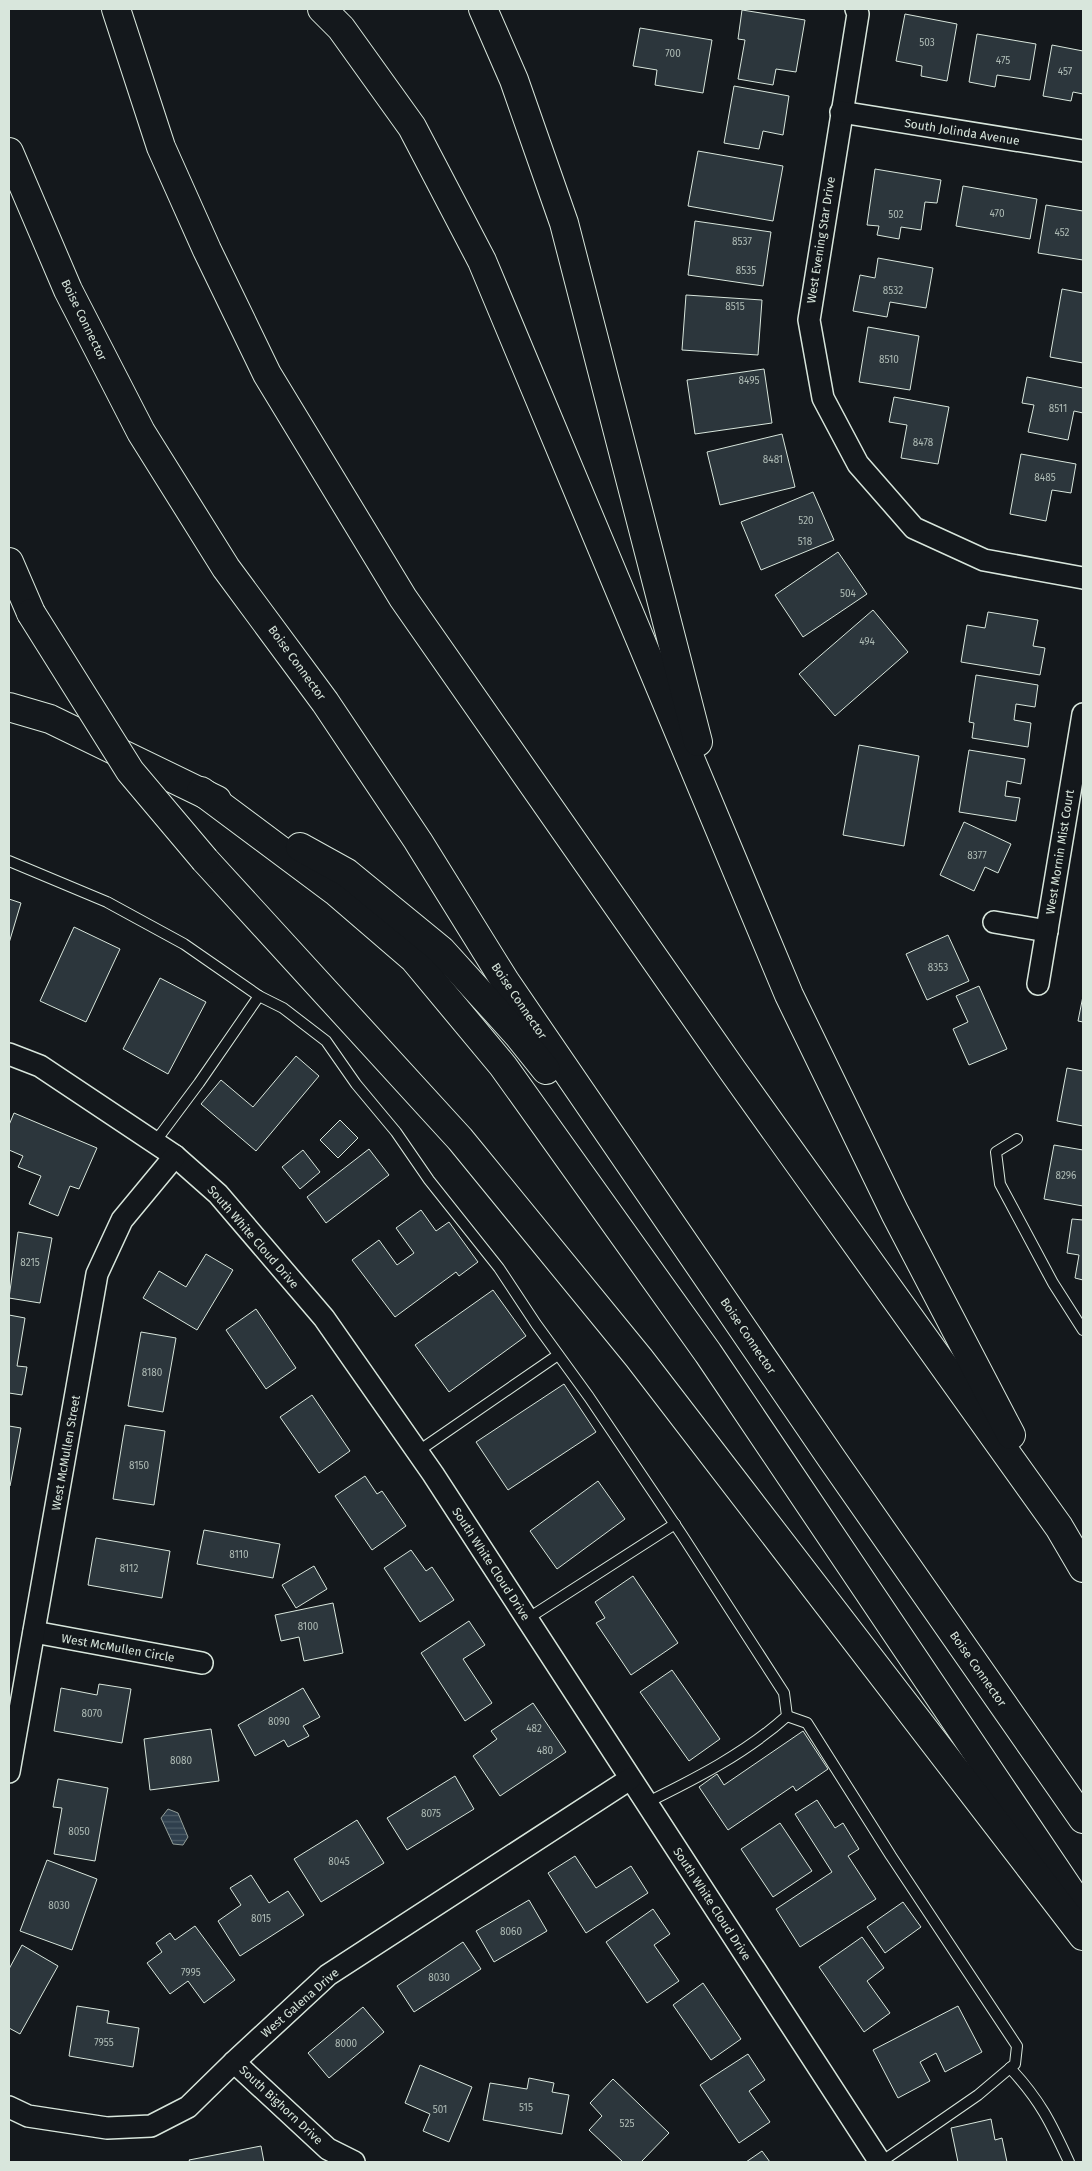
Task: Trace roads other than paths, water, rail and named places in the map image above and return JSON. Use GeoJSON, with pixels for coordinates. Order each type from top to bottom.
{"type":"FeatureCollection","features":[{"type":"Feature","properties":{"kind":"highway"},"geometry":{"type":"LineString","coordinates":[[116,9],[161,147],[206,250],[267,374],[403,598],[733,1071],[1059,1527]]}},
{"type":"Feature","properties":{"kind":"highway"},"geometry":{"type":"LineString","coordinates":[[482,9],[514,80],[564,223],[724,840]]}},
{"type":"Feature","properties":{"kind":"highway"},"geometry":{"type":"LineString","coordinates":[[332,18],[412,126],[482,261],[789,995],[895,1214],[1059,1527],[1083,1568]]}},
{"type":"Feature","properties":{"kind":"highway","name":"Boise Connector"},"geometry":{"type":"LineString","coordinates":[[9,152],[68,290],[141,432],[226,568],[325,702],[418,841],[505,981],[837,1467],[1083,1819]]}},
{"type":"Feature","properties":{"kind":"highway"},"geometry":{"type":"LineString","coordinates":[[9,562],[31,613],[130,771],[205,860],[460,1139],[632,1350],[1083,1936]]}},
{"type":"Feature","properties":{"kind":"highway"},"geometry":{"type":"LineString","coordinates":[[9,707],[50,719],[201,792],[347,873],[441,950],[518,1035],[690,1252]]}},
{"type":"Feature","properties":{"kind":"highway"},"geometry":{"type":"LineString","coordinates":[[201,792],[335,891],[414,960],[503,1066],[714,1362],[1083,1910]]}},
{"type":"Feature","properties":{"kind":"street","name":"West Evening Star Drive"},"geometry":{"type":"LineString","coordinates":[[856,9],[858,14],[809,320],[822,398],[858,464],[914,528],[984,560],[1083,578]]}},
{"type":"Feature","properties":{"kind":"street","name":"South Jolinda Avenue"},"geometry":{"type":"LineString","coordinates":[[841,112],[1083,151]]}},
{"type":"Feature","properties":{"kind":"street","name":"West Mornin Mist Court"},"geometry":{"type":"LineString","coordinates":[[1038,984],[1083,714]]}},
{"type":"Feature","properties":{"kind":"street","name":"West Mornin Mist Court"},"geometry":{"type":"LineString","coordinates":[[994,922],[1047,931]]}},
{"type":"Feature","properties":{"kind":"street","name":"South White Cloud Drive"},"geometry":{"type":"LineString","coordinates":[[9,1054],[40,1066],[176,1156],[218,1194],[324,1318],[417,1452],[881,2162]]}},
{"type":"Feature","properties":{"kind":"street","name":"West McMullen Street"},"geometry":{"type":"LineString","coordinates":[[9,1772],[97,1274],[122,1220],[176,1156]]}},
{"type":"Feature","properties":{"kind":"street","name":"West McMullen Circle"},"geometry":{"type":"LineString","coordinates":[[34,1632],[202,1663]]}},
{"type":"Feature","properties":{"kind":"street","name":"West Galena Drive"},"geometry":{"type":"LineString","coordinates":[[9,2107],[28,2116],[108,2128],[151,2126],[188,2107],[328,1976],[630,1779]]}},
{"type":"Feature","properties":{"kind":"street","name":"South Bighorn Drive"},"geometry":{"type":"LineString","coordinates":[[234,2062],[328,2149],[354,2162]]}},
{"type":"Feature","properties":{"kind":"lane"},"geometry":{"type":"LineString","coordinates":[[9,861],[107,902],[184,944],[260,996],[283,1008],[326,1041],[356,1084],[396,1132],[430,1180],[499,1268],[675,1524],[784,1693],[787,1716]]}},
{"type":"Feature","properties":{"kind":"lane"},"geometry":{"type":"LineString","coordinates":[[154,1142],[200,1083],[260,996]]}},
{"type":"Feature","properties":{"kind":"lane"},"geometry":{"type":"LineString","coordinates":[[1017,1139],[996,1152],[1000,1184],[1053,1283],[1083,1330]]}},
{"type":"Feature","properties":{"kind":"lane"},"geometry":{"type":"LineString","coordinates":[[417,1452],[558,1355]]}},
{"type":"Feature","properties":{"kind":"lane"},"geometry":{"type":"LineString","coordinates":[[527,1619],[675,1524]]}},
{"type":"Feature","properties":{"kind":"lane"},"geometry":{"type":"LineString","coordinates":[[646,1803],[690,1781],[766,1735],[787,1716]]}},
{"type":"Feature","properties":{"kind":"lane"},"geometry":{"type":"LineString","coordinates":[[787,1716],[808,1723],[891,1856],[1017,2046],[1015,2064],[978,2094],[881,2162]]}},
{"type":"Feature","properties":{"kind":"lane"},"geometry":{"type":"LineString","coordinates":[[1010,2068],[1033,2092],[1047,2114],[1069,2162]]}},
{"type":"Feature","properties":{"kind":"water"},"geometry":{"type":"Polygon","coordinates":[[[168,1809],[178,1813],[188,1837],[183,1845],[173,1844],[161,1818],[168,1809]]]}}]}
